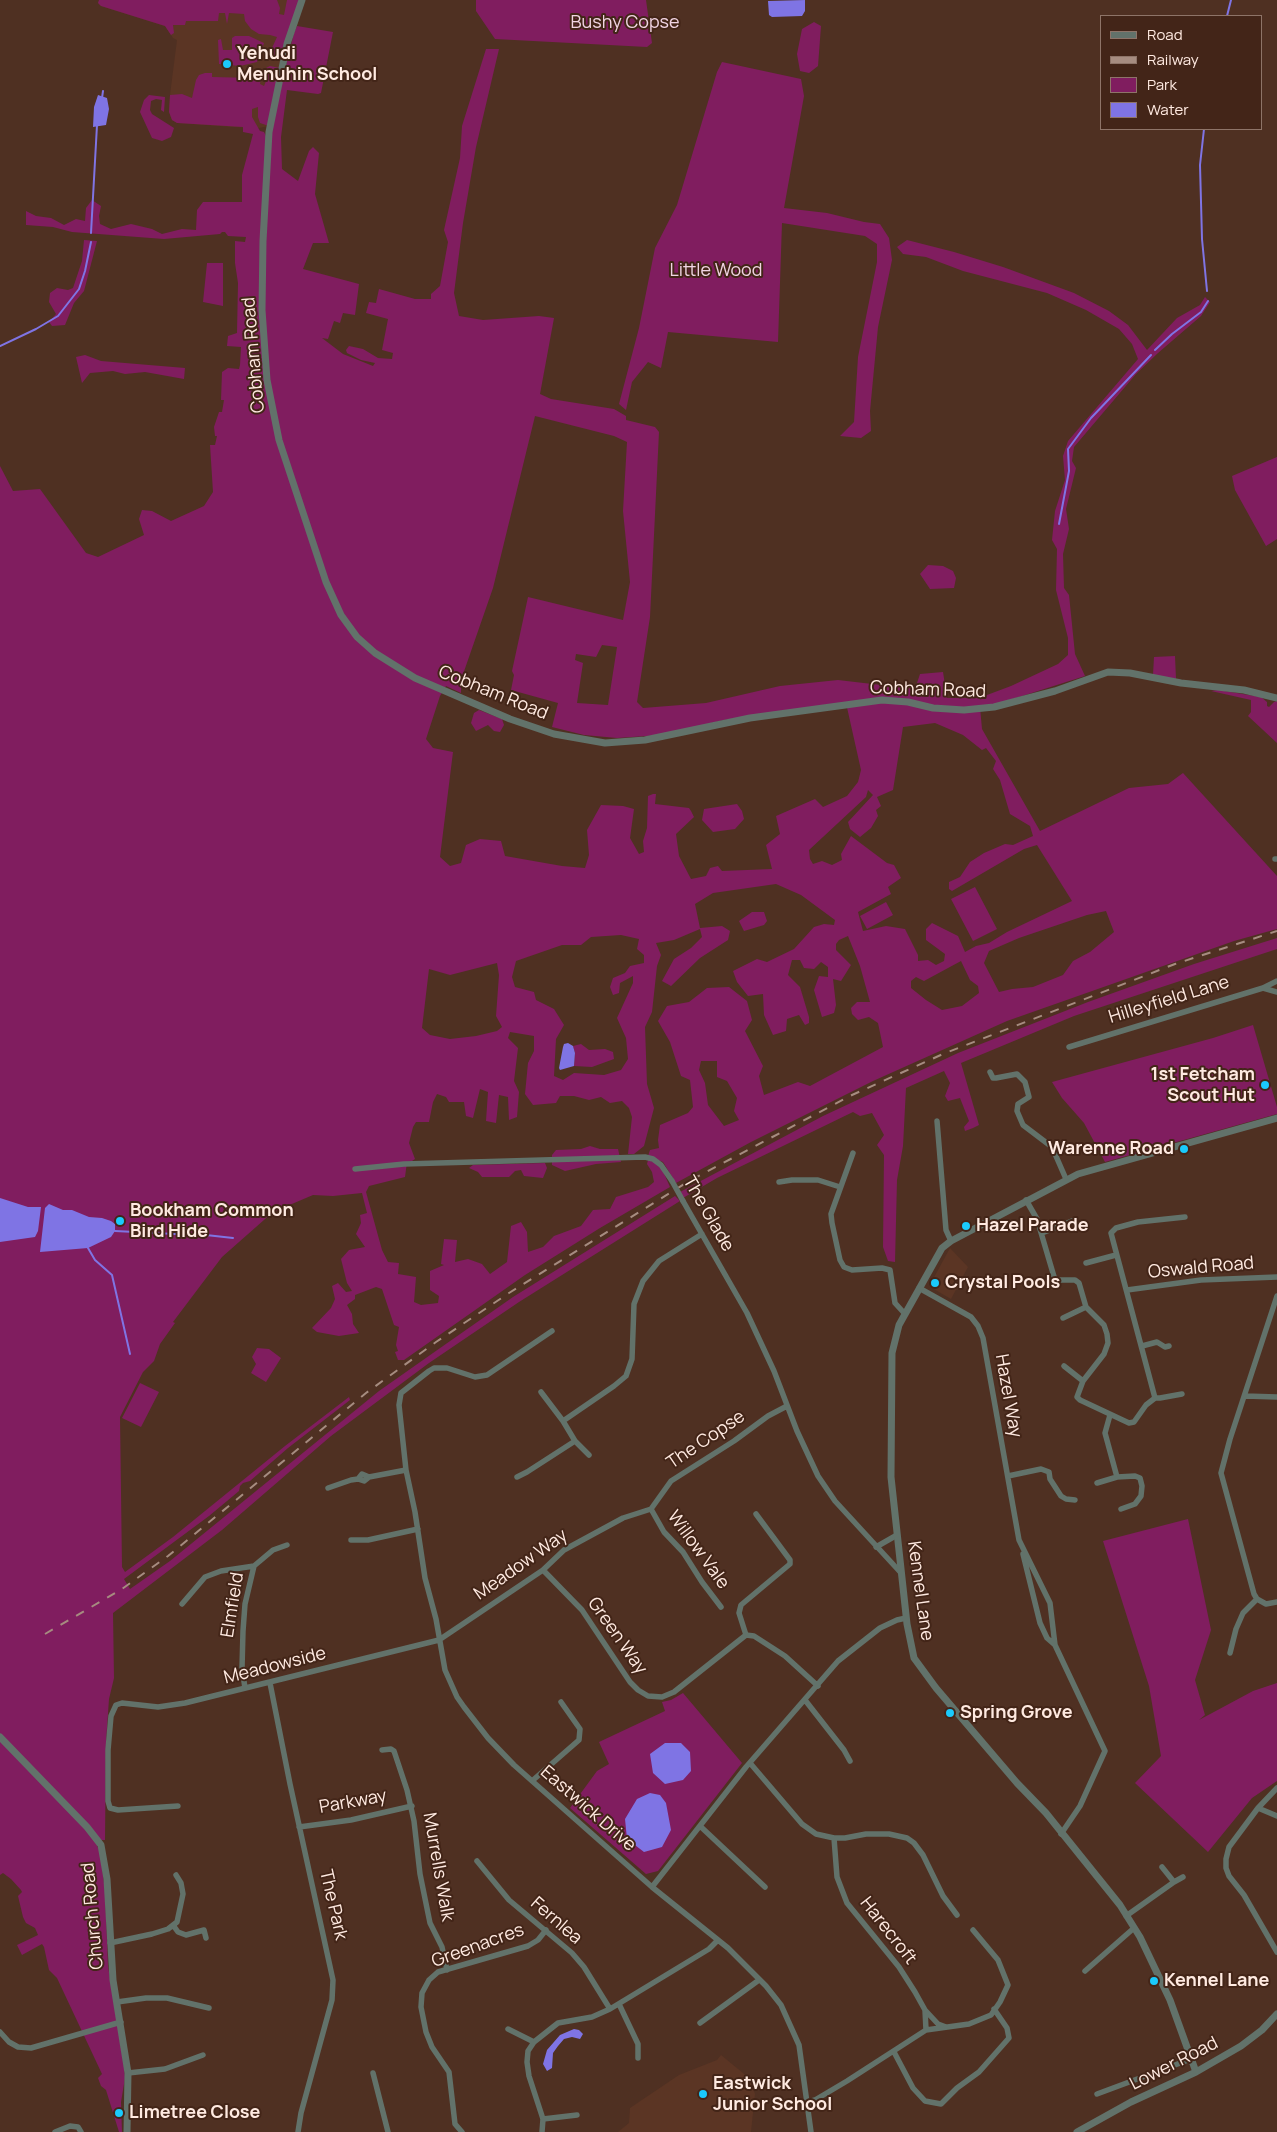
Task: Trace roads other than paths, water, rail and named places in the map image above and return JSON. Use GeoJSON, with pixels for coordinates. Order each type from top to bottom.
{"type":"FeatureCollection","features":[{"type":"Feature","properties":{"kind":"street","name":"Cobham Road"},"geometry":{"type":"LineString","coordinates":[[302,0],[287,44],[269,132],[263,241],[262,310],[267,380],[279,440],[326,582],[341,615],[357,637],[375,654],[415,678],[526,725],[554,734],[605,743],[645,740],[750,718],[882,700],[908,702],[933,708],[964,710],[994,707],[1055,691],[1108,672],[1130,673],[1156,679],[1244,690],[1277,698]]}},
{"type":"Feature","properties":{"kind":"street","name":"Hilleyfield Lane"},"geometry":{"type":"LineString","coordinates":[[1069,1047],[1263,988],[1277,981]]}},
{"type":"Feature","properties":{"kind":"street"},"geometry":{"type":"LineString","coordinates":[[1263,988],[1277,992]]}},
{"type":"Feature","properties":{"kind":"street"},"geometry":{"type":"LineString","coordinates":[[990,1072],[993,1078],[1016,1074],[1025,1082],[1029,1097],[1016,1107],[1019,1117],[1023,1125],[1052,1146],[1066,1179]]}},
{"type":"Feature","properties":{"kind":"street"},"geometry":{"type":"LineString","coordinates":[[937,1121],[946,1230],[950,1241],[1066,1179],[1089,1170],[1277,1118]]}},
{"type":"Feature","properties":{"kind":"street"},"geometry":{"type":"LineString","coordinates":[[854,1153],[832,1207],[831,1219],[842,1264],[852,1270],[882,1268],[890,1270],[895,1303],[905,1314]]}},
{"type":"Feature","properties":{"kind":"street","name":"The Glade"},"geometry":{"type":"LineString","coordinates":[[355,1169],[404,1164],[653,1159],[661,1165],[672,1181],[747,1314],[774,1371],[806,1450],[826,1488],[876,1547],[902,1574]]}},
{"type":"Feature","properties":{"kind":"street"},"geometry":{"type":"LineString","coordinates":[[779,1182],[818,1180],[840,1187]]}},
{"type":"Feature","properties":{"kind":"street"},"geometry":{"type":"LineString","coordinates":[[1026,1200],[1037,1219],[1055,1280],[1075,1280],[1079,1283],[1086,1307],[1104,1325],[1108,1343],[1104,1354],[1083,1381],[1077,1396],[1080,1400],[1129,1423],[1134,1422],[1146,1405],[1155,1398],[1182,1394]]}},
{"type":"Feature","properties":{"kind":"street"},"geometry":{"type":"LineString","coordinates":[[1155,1398],[1111,1233],[1116,1228],[1138,1222],[1185,1217]]}},
{"type":"Feature","properties":{"kind":"street"},"geometry":{"type":"LineString","coordinates":[[1042,1233],[1072,1221]]}},
{"type":"Feature","properties":{"kind":"street"},"geometry":{"type":"LineString","coordinates":[[563,1421],[626,1376],[632,1359],[634,1304],[643,1281],[659,1262],[702,1234]]}},
{"type":"Feature","properties":{"kind":"street","name":"Kennel Lane"},"geometry":{"type":"LineString","coordinates":[[950,1241],[942,1248],[899,1325],[892,1354],[891,1468],[906,1618],[914,1658],[936,1688],[1046,1813],[1120,1905],[1134,1928],[1170,2000],[1196,2072]]}},
{"type":"Feature","properties":{"kind":"street"},"geometry":{"type":"LineString","coordinates":[[1086,1263],[1116,1255]]}},
{"type":"Feature","properties":{"kind":"street","name":"Oswald Road"},"geometry":{"type":"LineString","coordinates":[[1127,1290],[1202,1280],[1277,1277]]}},
{"type":"Feature","properties":{"kind":"street","name":"Hazel Way"},"geometry":{"type":"LineString","coordinates":[[920,1288],[971,1317],[978,1326],[983,1338],[1020,1540],[1040,1623],[1047,1638],[1055,1645]]}},
{"type":"Feature","properties":{"kind":"street"},"geometry":{"type":"LineString","coordinates":[[1277,1296],[1230,1438],[1222,1473],[1257,1599],[1266,1604],[1277,1602]]}},
{"type":"Feature","properties":{"kind":"street"},"geometry":{"type":"LineString","coordinates":[[1062,1318],[1086,1307]]}},
{"type":"Feature","properties":{"kind":"street","name":"Eastwick Drive"},"geometry":{"type":"LineString","coordinates":[[552,1331],[487,1375],[475,1377],[447,1368],[434,1368],[401,1393],[399,1405],[406,1470],[418,1529],[424,1578],[445,1670],[457,1698],[488,1738],[532,1781],[652,1886],[718,1940],[760,1980],[781,2005],[799,2045],[812,2132]]}},
{"type":"Feature","properties":{"kind":"street"},"geometry":{"type":"LineString","coordinates":[[1142,1346],[1157,1342],[1165,1347],[1169,1346]]}},
{"type":"Feature","properties":{"kind":"street"},"geometry":{"type":"LineString","coordinates":[[1064,1366],[1083,1381]]}},
{"type":"Feature","properties":{"kind":"street"},"geometry":{"type":"LineString","coordinates":[[541,1392],[563,1421],[575,1441],[588,1456]]}},
{"type":"Feature","properties":{"kind":"street"},"geometry":{"type":"LineString","coordinates":[[1245,1396],[1277,1397]]}},
{"type":"Feature","properties":{"kind":"street","name":"The Copse"},"geometry":{"type":"LineString","coordinates":[[651,1509],[671,1481],[734,1441],[768,1416],[787,1406]]}},
{"type":"Feature","properties":{"kind":"street"},"geometry":{"type":"LineString","coordinates":[[1110,1415],[1105,1433],[1118,1477]]}},
{"type":"Feature","properties":{"kind":"street"},"geometry":{"type":"LineString","coordinates":[[517,1477],[528,1472],[575,1441]]}},
{"type":"Feature","properties":{"kind":"street"},"geometry":{"type":"LineString","coordinates":[[1008,1476],[1041,1469],[1049,1472],[1050,1478],[1061,1496],[1066,1499],[1075,1500]]}},
{"type":"Feature","properties":{"kind":"street"},"geometry":{"type":"LineString","coordinates":[[328,1488],[344,1481],[358,1478],[364,1482],[369,1477],[406,1470]]}},
{"type":"Feature","properties":{"kind":"street"},"geometry":{"type":"LineString","coordinates":[[1097,1483],[1118,1477],[1135,1476],[1140,1478],[1142,1486],[1141,1496],[1135,1504],[1121,1509]]}},
{"type":"Feature","properties":{"kind":"street","name":"Meadow Way"},"geometry":{"type":"LineString","coordinates":[[439,1640],[543,1570],[564,1550],[624,1518],[651,1509]]}},
{"type":"Feature","properties":{"kind":"street","name":"Willow Vale"},"geometry":{"type":"LineString","coordinates":[[651,1509],[664,1532],[683,1552],[721,1607]]}},
{"type":"Feature","properties":{"kind":"street"},"geometry":{"type":"LineString","coordinates":[[756,1514],[790,1560],[790,1564],[742,1605],[739,1613],[746,1635],[754,1636],[785,1656],[818,1686]]}},
{"type":"Feature","properties":{"kind":"street"},"geometry":{"type":"LineString","coordinates":[[351,1540],[368,1540],[418,1529]]}},
{"type":"Feature","properties":{"kind":"street"},"geometry":{"type":"LineString","coordinates":[[876,1547],[897,1535]]}},
{"type":"Feature","properties":{"kind":"street","name":"Hazel Way"},"geometry":{"type":"LineString","coordinates":[[1020,1540],[1050,1603],[1055,1645],[1105,1751],[1080,1806],[1061,1834]]}},
{"type":"Feature","properties":{"kind":"street","name":"Elmfield"},"geometry":{"type":"LineString","coordinates":[[245,1688],[242,1668],[243,1631],[245,1604],[254,1566],[273,1550],[287,1545]]}},
{"type":"Feature","properties":{"kind":"street"},"geometry":{"type":"LineString","coordinates":[[182,1604],[205,1577],[221,1571],[254,1566]]}},
{"type":"Feature","properties":{"kind":"street","name":"Green Way"},"geometry":{"type":"LineString","coordinates":[[543,1570],[582,1610],[630,1682],[648,1696],[662,1697],[674,1692],[746,1635]]}},
{"type":"Feature","properties":{"kind":"street"},"geometry":{"type":"LineString","coordinates":[[1230,1653],[1236,1629],[1243,1613],[1257,1599]]}},
{"type":"Feature","properties":{"kind":"street"},"geometry":{"type":"LineString","coordinates":[[652,1886],[750,1763],[844,1656],[869,1636],[897,1620],[906,1618]]}},
{"type":"Feature","properties":{"kind":"street","name":"Meadowside"},"geometry":{"type":"LineString","coordinates":[[178,1806],[118,1810],[110,1808],[108,1800],[108,1750],[111,1716],[116,1705],[164,1707],[270,1683],[439,1640]]}},
{"type":"Feature","properties":{"kind":"street","name":"The Park"},"geometry":{"type":"LineString","coordinates":[[270,1683],[299,1827],[328,1949],[333,1980],[331,2007],[300,2113],[298,2132]]}},
{"type":"Feature","properties":{"kind":"street"},"geometry":{"type":"LineString","coordinates":[[805,1700],[844,1750],[850,1761]]}},
{"type":"Feature","properties":{"kind":"street"},"geometry":{"type":"LineString","coordinates":[[532,1781],[579,1740],[580,1729],[561,1702]]}},
{"type":"Feature","properties":{"kind":"street","name":"Church Road"},"geometry":{"type":"LineString","coordinates":[[0,1737],[87,1827],[101,1845],[106,1879],[113,1980],[128,2073],[127,2132]]}},
{"type":"Feature","properties":{"kind":"street","name":"Murrells Walk"},"geometry":{"type":"LineString","coordinates":[[382,1750],[391,1749],[394,1751],[412,1806],[420,1874],[430,1923],[442,1947],[447,1970]]}},
{"type":"Feature","properties":{"kind":"street"},"geometry":{"type":"LineString","coordinates":[[750,1763],[802,1824],[816,1834],[834,1838],[877,1833],[898,1835],[914,1843],[923,1855],[942,1896],[957,1915]]}},
{"type":"Feature","properties":{"kind":"street"},"geometry":{"type":"LineString","coordinates":[[1277,1788],[1258,1808],[1229,1847],[1226,1868],[1260,1921],[1277,1952]]}},
{"type":"Feature","properties":{"kind":"street","name":"Parkway"},"geometry":{"type":"LineString","coordinates":[[299,1827],[366,1818],[412,1806]]}},
{"type":"Feature","properties":{"kind":"street"},"geometry":{"type":"LineString","coordinates":[[1258,1808],[1277,1816]]}},
{"type":"Feature","properties":{"kind":"street"},"geometry":{"type":"LineString","coordinates":[[700,1826],[765,1887]]}},
{"type":"Feature","properties":{"kind":"street","name":"Harecroft"},"geometry":{"type":"LineString","coordinates":[[834,1838],[837,1878],[847,1903],[899,1967],[925,2010],[938,2024],[947,2028]]}},
{"type":"Feature","properties":{"kind":"street","name":"Fernlea"},"geometry":{"type":"LineString","coordinates":[[477,1861],[509,1900],[572,1953],[610,2009]]}},
{"type":"Feature","properties":{"kind":"street"},"geometry":{"type":"LineString","coordinates":[[1162,1867],[1174,1882]]}},
{"type":"Feature","properties":{"kind":"street"},"geometry":{"type":"LineString","coordinates":[[110,1943],[168,1929],[177,1922],[183,1894],[176,1875]]}},
{"type":"Feature","properties":{"kind":"street"},"geometry":{"type":"LineString","coordinates":[[1126,1916],[1174,1882],[1183,1878]]}},
{"type":"Feature","properties":{"kind":"street"},"geometry":{"type":"LineString","coordinates":[[173,1925],[178,1932],[186,1935],[204,1930],[206,1938]]}},
{"type":"Feature","properties":{"kind":"street"},"geometry":{"type":"LineString","coordinates":[[1085,1971],[1134,1928]]}},
{"type":"Feature","properties":{"kind":"street","name":"Greenacres"},"geometry":{"type":"LineString","coordinates":[[462,2132],[456,2124],[449,2072],[429,2041],[422,2007],[422,1993],[429,1980],[438,1972],[528,1946],[538,1940],[546,1930]]}},
{"type":"Feature","properties":{"kind":"street"},"geometry":{"type":"LineString","coordinates":[[808,2102],[847,2082],[926,2030],[969,2024],[990,2015],[1008,1985],[998,1960],[973,1930]]}},
{"type":"Feature","properties":{"kind":"street"},"geometry":{"type":"LineString","coordinates":[[542,2132],[543,2119],[529,2076],[527,2062],[528,2051],[534,2042],[558,2023],[592,2017],[610,2009],[709,1949],[718,1940]]}},
{"type":"Feature","properties":{"kind":"street"},"geometry":{"type":"LineString","coordinates":[[700,2023],[760,1980]]}},
{"type":"Feature","properties":{"kind":"street"},"geometry":{"type":"LineString","coordinates":[[117,2002],[146,1998],[166,1998],[209,2008]]}},
{"type":"Feature","properties":{"kind":"street"},"geometry":{"type":"LineString","coordinates":[[618,2004],[638,2044],[638,2058]]}},
{"type":"Feature","properties":{"kind":"street"},"geometry":{"type":"LineString","coordinates":[[894,2052],[913,2088],[925,2101],[940,2104],[957,2088],[980,2072],[1010,2038],[1007,2028],[994,2009]]}},
{"type":"Feature","properties":{"kind":"street","name":"Harecroft"},"geometry":{"type":"LineString","coordinates":[[925,2010],[926,2030]]}},
{"type":"Feature","properties":{"kind":"street","name":"Lower Road"},"geometry":{"type":"LineString","coordinates":[[1077,2132],[1131,2102],[1196,2072],[1253,2038],[1277,2014]]}},
{"type":"Feature","properties":{"kind":"street"},"geometry":{"type":"LineString","coordinates":[[0,2032],[9,2042],[18,2047],[31,2048],[121,2022]]}},
{"type":"Feature","properties":{"kind":"street"},"geometry":{"type":"LineString","coordinates":[[508,2029],[534,2042]]}},
{"type":"Feature","properties":{"kind":"street"},"geometry":{"type":"LineString","coordinates":[[128,2073],[165,2069],[203,2056]]}},
{"type":"Feature","properties":{"kind":"street"},"geometry":{"type":"LineString","coordinates":[[1097,2094],[1191,2059]]}},
{"type":"Feature","properties":{"kind":"street"},"geometry":{"type":"LineString","coordinates":[[372,2073],[388,2132]]}},
{"type":"Feature","properties":{"kind":"street"},"geometry":{"type":"LineString","coordinates":[[543,2119],[577,2115]]}},
{"type":"Feature","properties":{"kind":"street"},"geometry":{"type":"LineString","coordinates":[[55,2132],[70,2126],[78,2128],[81,2132]]}},
{"type":"Feature","properties":{"kind":"water"},"geometry":{"type":"Polygon","coordinates":[[[805,0],[805,11],[802,16],[772,17],[769,15],[768,1],[805,0]]]}},
{"type":"Feature","properties":{"kind":"water"},"geometry":{"type":"Polygon","coordinates":[[[98,95],[107,98],[109,109],[106,125],[93,127],[94,107],[98,95]]]}},
{"type":"Feature","properties":{"kind":"water"},"geometry":{"type":"Polygon","coordinates":[[[568,1043],[573,1046],[575,1053],[574,1066],[560,1070],[563,1047],[564,1044],[568,1043]]]}},
{"type":"Feature","properties":{"kind":"water"},"geometry":{"type":"Polygon","coordinates":[[[0,1198],[28,1207],[41,1207],[38,1231],[35,1237],[0,1242],[0,1198]]]}},
{"type":"Feature","properties":{"kind":"water"},"geometry":{"type":"Polygon","coordinates":[[[49,1204],[63,1210],[72,1210],[89,1217],[111,1221],[115,1224],[115,1231],[111,1237],[88,1248],[40,1252],[45,1208],[49,1204]]]}},
{"type":"Feature","properties":{"kind":"water"},"geometry":{"type":"Polygon","coordinates":[[[665,1743],[681,1743],[690,1752],[691,1771],[683,1780],[665,1784],[653,1773],[650,1754],[665,1743]]]}},
{"type":"Feature","properties":{"kind":"water"},"geometry":{"type":"Polygon","coordinates":[[[650,1793],[660,1795],[666,1803],[671,1830],[662,1847],[644,1852],[627,1839],[625,1819],[637,1799],[650,1793]]]}},
{"type":"Feature","properties":{"kind":"water"},"geometry":{"type":"Polygon","coordinates":[[[574,2029],[579,2030],[583,2034],[580,2039],[572,2037],[564,2039],[553,2053],[552,2068],[547,2071],[543,2064],[547,2050],[560,2035],[574,2029]]]}},
{"type":"Feature","properties":{"kind":"waterway"},"geometry":{"type":"LineString","coordinates":[[1227,15],[1231,0]]}},
{"type":"Feature","properties":{"kind":"waterway"},"geometry":{"type":"LineString","coordinates":[[102,98],[103,91]]}},
{"type":"Feature","properties":{"kind":"waterway"},"geometry":{"type":"LineString","coordinates":[[91,233],[97,125]]}},
{"type":"Feature","properties":{"kind":"waterway"},"geometry":{"type":"LineString","coordinates":[[1204,130],[1200,165],[1202,239],[1207,291]]}},
{"type":"Feature","properties":{"kind":"waterway"},"geometry":{"type":"LineString","coordinates":[[0,346],[58,316],[79,289],[91,242]]}},
{"type":"Feature","properties":{"kind":"waterway"},"geometry":{"type":"LineString","coordinates":[[1155,350],[1172,334],[1201,312],[1208,301]]}},
{"type":"Feature","properties":{"kind":"waterway"},"geometry":{"type":"LineString","coordinates":[[1059,524],[1069,471],[1068,449],[1091,418],[1151,355]]}},
{"type":"Feature","properties":{"kind":"waterway"},"geometry":{"type":"LineString","coordinates":[[115,1231],[195,1235]]}},
{"type":"Feature","properties":{"kind":"waterway"},"geometry":{"type":"LineString","coordinates":[[206,1235],[233,1238]]}},
{"type":"Feature","properties":{"kind":"waterway"},"geometry":{"type":"LineString","coordinates":[[88,1248],[95,1260],[112,1275],[130,1354]]}},
{"type":"Feature","properties":{"kind":"railway"},"geometry":{"type":"LineString","coordinates":[[45,1634],[122,1589],[168,1556],[366,1393],[436,1342],[509,1293],[689,1181],[852,1095],[943,1054],[1175,964],[1277,931]]}},
{"type":"Feature","properties":{"kind":"place","name":"Yehudi Menuhin School"},"geometry":{"type":"Point","coordinates":[227,64]}},
{"type":"Feature","properties":{"kind":"place","name":"1st Fetcham Scout Hut"},"geometry":{"type":"Point","coordinates":[1265,1085]}},
{"type":"Feature","properties":{"kind":"place","name":"Warenne Road"},"geometry":{"type":"Point","coordinates":[1184,1149]}},
{"type":"Feature","properties":{"kind":"place","name":"Bookham Common Bird Hide"},"geometry":{"type":"Point","coordinates":[120,1221]}},
{"type":"Feature","properties":{"kind":"place","name":"Hazel Parade"},"geometry":{"type":"Point","coordinates":[966,1226]}},
{"type":"Feature","properties":{"kind":"place","name":"Crystal Pools"},"geometry":{"type":"Point","coordinates":[935,1283]}},
{"type":"Feature","properties":{"kind":"place","name":"Spring Grove"},"geometry":{"type":"Point","coordinates":[950,1713]}},
{"type":"Feature","properties":{"kind":"place","name":"Kennel Lane"},"geometry":{"type":"Point","coordinates":[1154,1981]}},
{"type":"Feature","properties":{"kind":"place","name":"Eastwick Junior School"},"geometry":{"type":"Point","coordinates":[703,2094]}},
{"type":"Feature","properties":{"kind":"place","name":"Limetree Close"},"geometry":{"type":"Point","coordinates":[119,2113]}},
{"type":"Feature","properties":{"kind":"park label","name":"Bushy Copse"},"geometry":{"type":"Point","coordinates":[625,23]}},
{"type":"Feature","properties":{"kind":"park label","name":"Little Wood"},"geometry":{"type":"Point","coordinates":[716,271]}}]}
